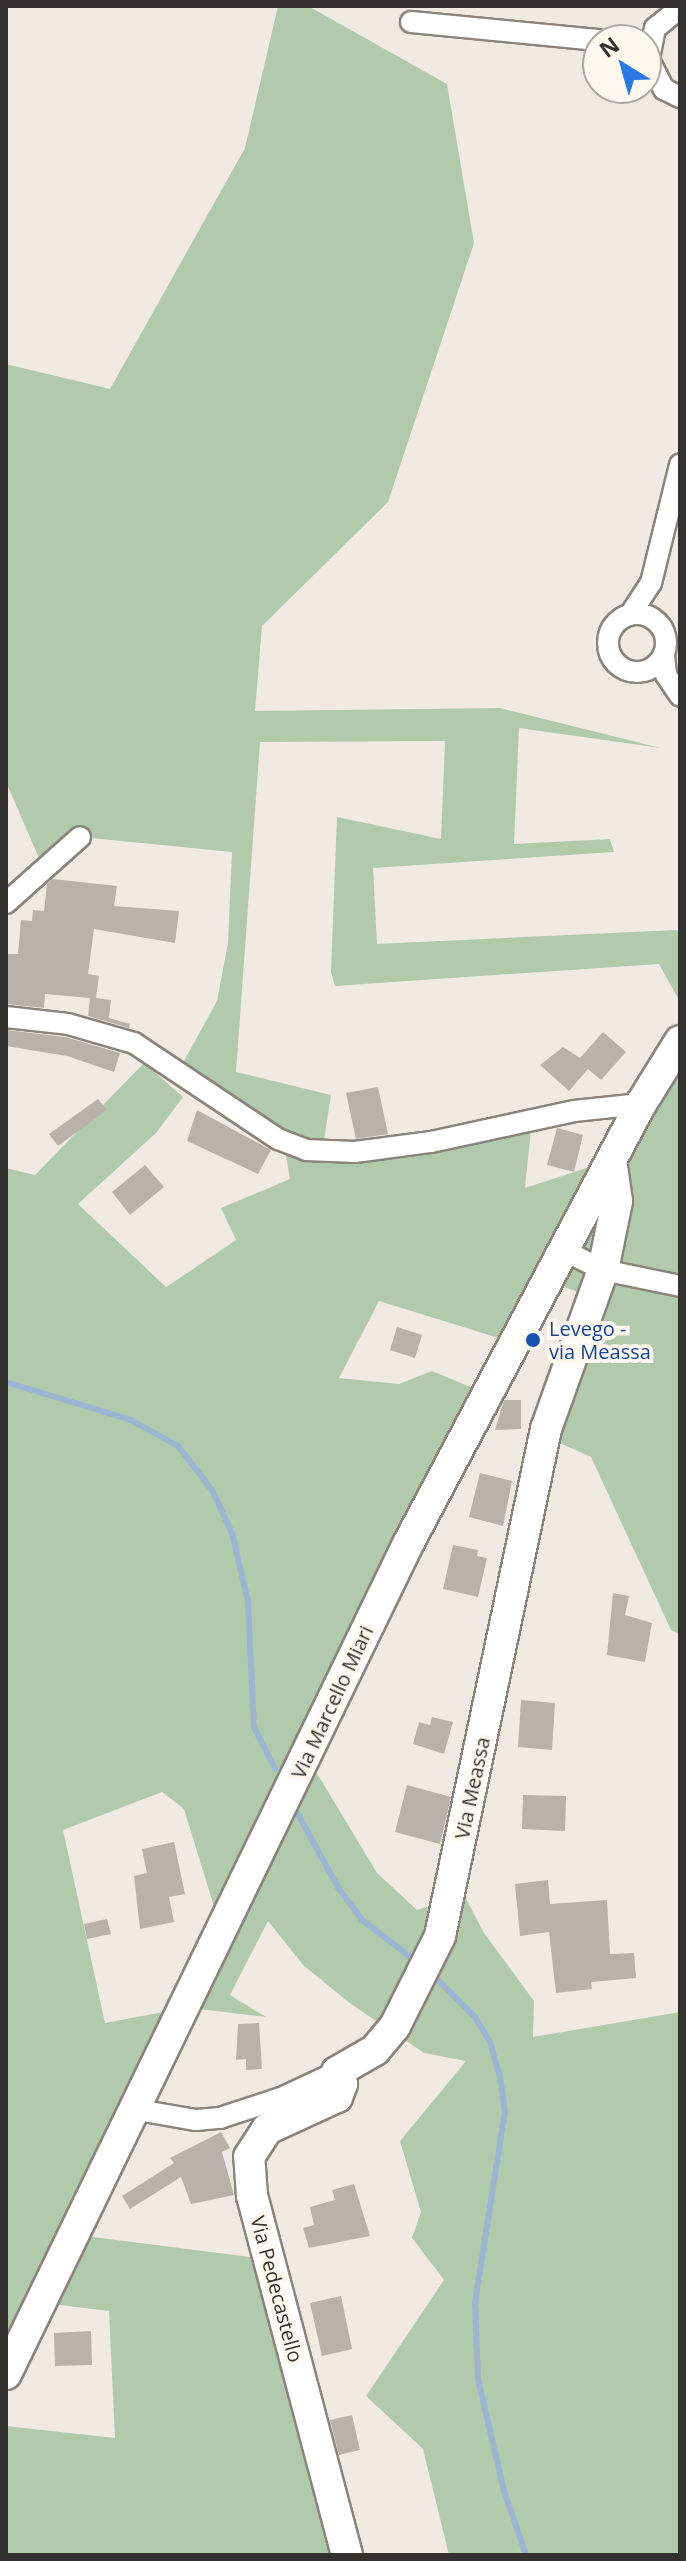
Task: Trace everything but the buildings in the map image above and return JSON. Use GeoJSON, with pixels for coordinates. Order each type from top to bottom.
{"type":"FeatureCollection","features":[{"type":"Feature","properties":{"kind":"street"},"geometry":{"type":"LineString","coordinates":[[659,24],[680,8]]}},
{"type":"Feature","properties":{"kind":"street"},"geometry":{"type":"LineString","coordinates":[[411,22],[582,38]]}},
{"type":"Feature","properties":{"kind":"street"},"geometry":{"type":"LineString","coordinates":[[662,82],[680,97]]}},
{"type":"Feature","properties":{"kind":"street"},"geometry":{"type":"LineString","coordinates":[[675,690],[644,671],[621,668],[609,652],[610,633],[630,615],[651,583],[680,465]]}},
{"type":"Feature","properties":{"kind":"street"},"geometry":{"type":"LineString","coordinates":[[630,615],[648,616],[662,627],[664,655],[675,690]]}},
{"type":"Feature","properties":{"kind":"street"},"geometry":{"type":"LineString","coordinates":[[644,671],[664,655]]}},
{"type":"Feature","properties":{"kind":"street"},"geometry":{"type":"LineString","coordinates":[[6,903],[80,837]]}},
{"type":"Feature","properties":{"kind":"street"},"geometry":{"type":"LineString","coordinates":[[6,1017],[68,1024],[134,1043],[278,1139],[322,1153],[431,1142],[574,1111],[641,1104]]}},
{"type":"Feature","properties":{"kind":"street","name":"Via Marcello Miari"},"geometry":{"type":"LineString","coordinates":[[6,2374],[138,2110],[409,1542],[641,1104],[680,1041]]}},
{"type":"Feature","properties":{"kind":"street","name":"Via Meassa"},"geometry":{"type":"LineString","coordinates":[[138,2110],[196,2120],[220,2118],[281,2098],[375,2050],[416,1991],[440,1936],[546,1429],[603,1270],[617,1201],[611,1160]]}},
{"type":"Feature","properties":{"kind":"street"},"geometry":{"type":"LineString","coordinates":[[563,1250],[603,1270],[680,1286]]}},
{"type":"Feature","properties":{"kind":"street","name":"Via Pedecastello"},"geometry":{"type":"LineString","coordinates":[[337,2072],[342,2084],[337,2097],[267,2129],[252,2147],[248,2169],[347,2555]]}},
{"type":"Feature","properties":{"kind":"green space"},"geometry":{"type":"Polygon","coordinates":[[[278,6],[308,6],[447,84],[474,243],[388,502],[262,626],[255,711],[500,708],[661,748],[519,728],[514,844],[610,839],[614,852],[373,868],[377,944],[676,930],[680,932],[680,1002],[659,964],[335,986],[331,972],[337,817],[441,839],[445,741],[260,742],[236,1072],[331,1095],[322,1152],[532,1120],[525,1188],[611,1160],[680,1041],[680,1634],[671,1630],[591,1457],[551,1439],[593,1298],[549,1281],[518,1344],[379,1301],[339,1378],[399,1384],[432,1371],[492,1396],[312,1765],[377,1873],[417,1910],[464,1895],[484,1933],[534,2001],[533,2037],[680,2012],[680,2555],[449,2555],[423,2449],[366,2396],[444,2280],[412,2238],[421,2212],[400,2141],[466,2061],[424,2053],[351,2004],[304,1966],[268,1921],[230,1995],[266,2017],[190,2008],[85,2236],[258,2258],[338,2555],[6,2555],[6,2426],[115,2438],[109,2311],[44,2303],[6,2374],[6,1168],[35,1175],[144,1063],[183,1097],[156,1133],[78,1204],[166,1287],[236,1240],[221,1208],[290,1179],[282,1134],[184,1061],[217,1001],[228,943],[232,852],[81,837],[45,872],[6,782],[6,364],[110,389],[245,148],[278,6]],[[162,1792],[63,1830],[105,2023],[190,2007],[224,1939],[184,1809],[162,1792]]]}},
{"type":"Feature","properties":{"kind":"waterway"},"geometry":{"type":"LineString","coordinates":[[6,1382],[131,1420],[178,1446],[212,1490],[232,1533],[248,1602],[254,1727],[275,1769]]}},
{"type":"Feature","properties":{"kind":"waterway"},"geometry":{"type":"LineString","coordinates":[[293,1805],[339,1889],[362,1920],[418,1963]]}},
{"type":"Feature","properties":{"kind":"waterway"},"geometry":{"type":"LineString","coordinates":[[430,1972],[475,2017],[490,2042],[500,2076],[505,2111],[475,2303],[478,2379],[504,2491],[526,2555]]}},
{"type":"Feature","properties":{"kind":"place","name":"Levego - via Meassa"},"geometry":{"type":"Point","coordinates":[533,1340]}}]}
